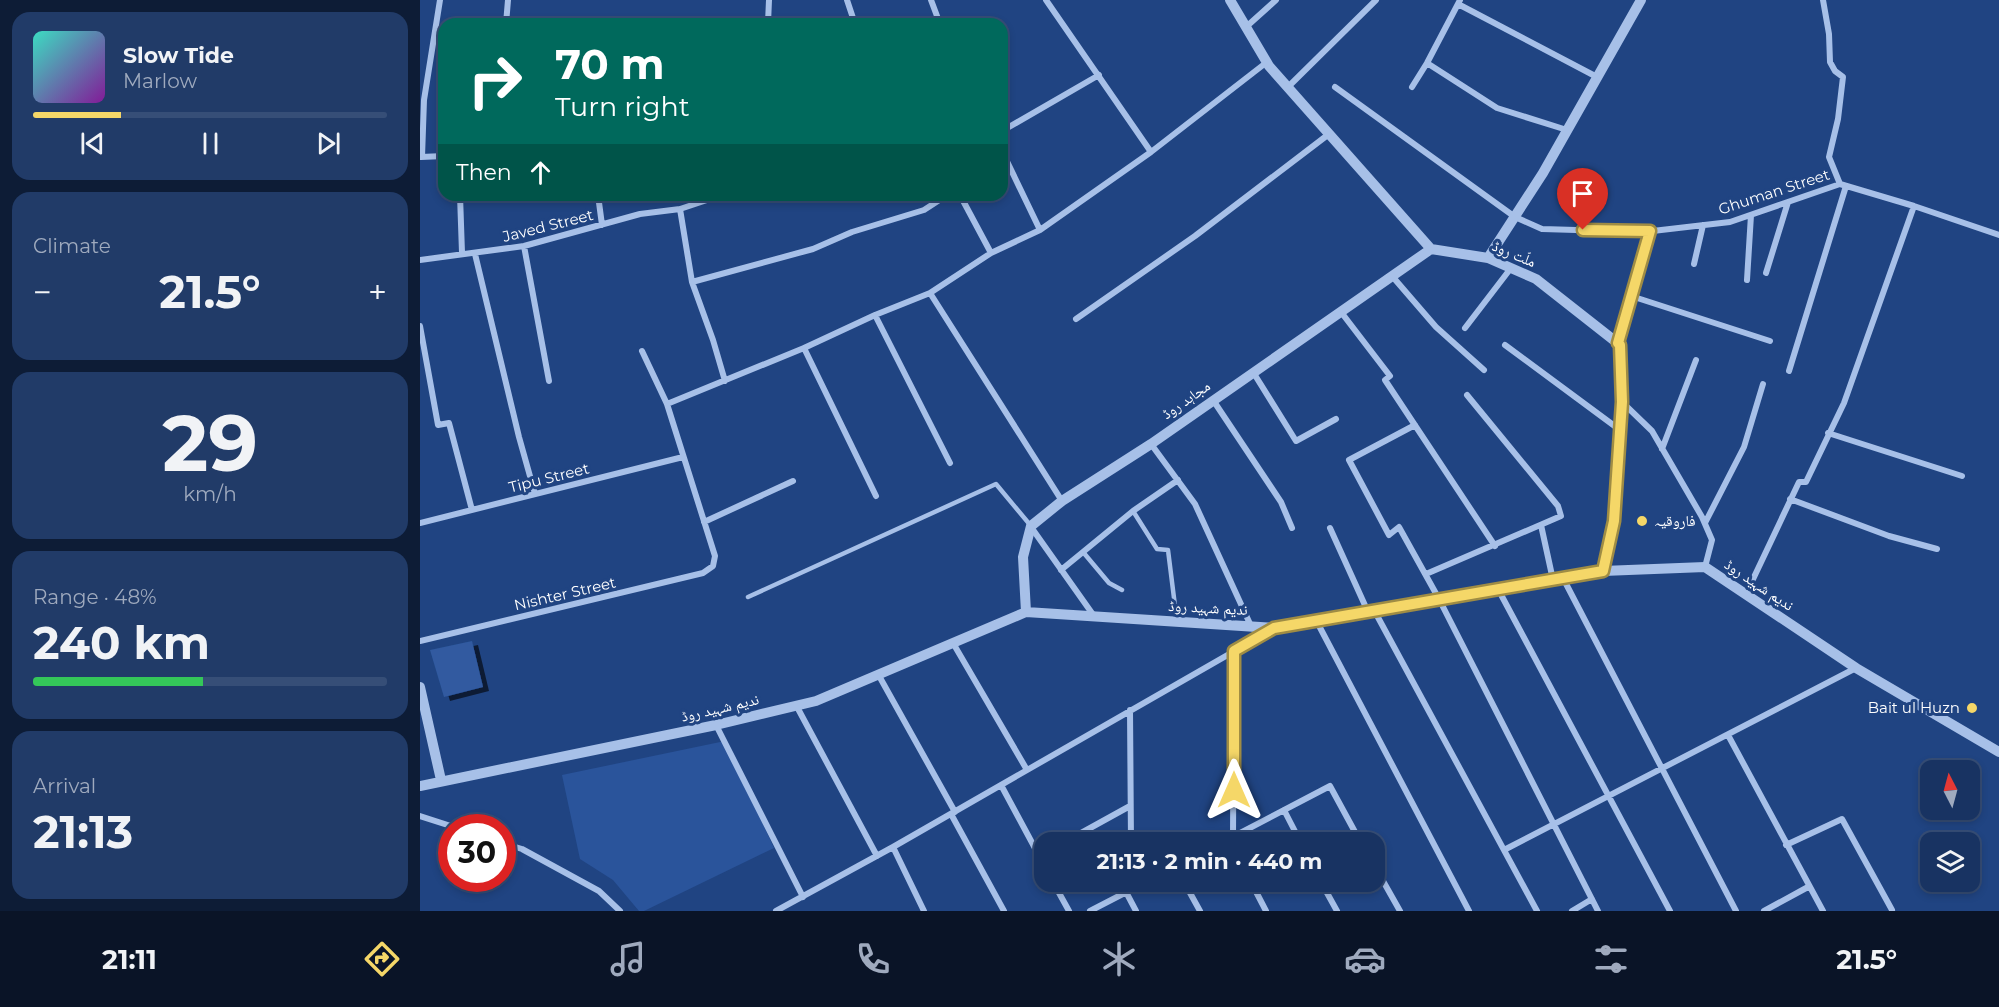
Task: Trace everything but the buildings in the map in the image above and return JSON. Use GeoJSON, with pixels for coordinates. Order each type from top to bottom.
{"type":"FeatureCollection","features":[{"type":"Feature","properties":{"kind":"street"},"geometry":{"type":"LineString","coordinates":[[438,156],[421,157],[424,100],[440,0]]}},
{"type":"Feature","properties":{"kind":"street"},"geometry":{"type":"LineString","coordinates":[[506,18],[508,0]]}},
{"type":"Feature","properties":{"kind":"street"},"geometry":{"type":"LineString","coordinates":[[768,18],[769,0]]}},
{"type":"Feature","properties":{"kind":"street"},"geometry":{"type":"LineString","coordinates":[[847,0],[853,18]]}},
{"type":"Feature","properties":{"kind":"street"},"geometry":{"type":"LineString","coordinates":[[931,0],[938,18]]}},
{"type":"Feature","properties":{"kind":"street"},"geometry":{"type":"LineString","coordinates":[[1046,0],[1151,152]]}},
{"type":"Feature","properties":{"kind":"street"},"geometry":{"type":"LineString","coordinates":[[1230,0],[1267,61],[1431,249]]}},
{"type":"Feature","properties":{"kind":"street"},"geometry":{"type":"LineString","coordinates":[[1246,27],[1276,0]]}},
{"type":"Feature","properties":{"kind":"street"},"geometry":{"type":"LineString","coordinates":[[1288,87],[1376,0]]}},
{"type":"Feature","properties":{"kind":"street"},"geometry":{"type":"LineString","coordinates":[[1488,258],[1543,173],[1641,0]]}},
{"type":"Feature","properties":{"kind":"street"},"geometry":{"type":"LineString","coordinates":[[1789,371],[1843,185],[1829,157],[1838,119],[1843,77],[1835,71],[1830,62],[1829,34],[1823,0]]}},
{"type":"Feature","properties":{"kind":"street"},"geometry":{"type":"LineString","coordinates":[[1412,87],[1459,2],[1597,77]]}},
{"type":"Feature","properties":{"kind":"street"},"geometry":{"type":"LineString","coordinates":[[667,404],[930,293],[991,253],[1040,230],[1151,152],[1267,61]]}},
{"type":"Feature","properties":{"kind":"street"},"geometry":{"type":"LineString","coordinates":[[1427,63],[1497,108],[1568,130]]}},
{"type":"Feature","properties":{"kind":"street"},"geometry":{"type":"LineString","coordinates":[[1008,128],[1099,75]]}},
{"type":"Feature","properties":{"kind":"street","name":"Ghuman Street"},"geometry":{"type":"LineString","coordinates":[[1335,87],[1515,217],[1542,229],[1650,231],[1730,222],[1843,185],[1999,235]]}},
{"type":"Feature","properties":{"kind":"street"},"geometry":{"type":"LineString","coordinates":[[1076,319],[1196,236],[1329,134]]}},
{"type":"Feature","properties":{"kind":"street"},"geometry":{"type":"LineString","coordinates":[[1008,163],[1040,230]]}},
{"type":"Feature","properties":{"kind":"street"},"geometry":{"type":"LineString","coordinates":[[460,201],[462,253]]}},
{"type":"Feature","properties":{"kind":"street"},"geometry":{"type":"LineString","coordinates":[[599,201],[602,225]]}},
{"type":"Feature","properties":{"kind":"street","name":"Javed Street"},"geometry":{"type":"LineString","coordinates":[[420,260],[524,246],[640,214],[680,209],[704,201]]}},
{"type":"Feature","properties":{"kind":"street"},"geometry":{"type":"LineString","coordinates":[[692,282],[813,249],[852,232],[924,210],[938,201]]}},
{"type":"Feature","properties":{"kind":"street"},"geometry":{"type":"LineString","coordinates":[[963,201],[991,253]]}},
{"type":"Feature","properties":{"kind":"street"},"geometry":{"type":"LineString","coordinates":[[1766,273],[1788,202]]}},
{"type":"Feature","properties":{"kind":"street"},"geometry":{"type":"LineString","coordinates":[[1746,594],[1799,482],[1806,482],[1844,403],[1914,206]]}},
{"type":"Feature","properties":{"kind":"street"},"geometry":{"type":"LineString","coordinates":[[680,209],[692,282],[725,381]]}},
{"type":"Feature","properties":{"kind":"street"},"geometry":{"type":"LineString","coordinates":[[1747,280],[1751,214]]}},
{"type":"Feature","properties":{"kind":"street"},"geometry":{"type":"LineString","coordinates":[[1694,264],[1703,225]]}},
{"type":"Feature","properties":{"kind":"street"},"geometry":{"type":"LineString","coordinates":[[1603,571],[1614,521],[1622,402],[1620,345],[1618,343],[1650,231]]}},
{"type":"Feature","properties":{"kind":"street"},"geometry":{"type":"LineString","coordinates":[[524,246],[549,381]]}},
{"type":"Feature","properties":{"kind":"street","name":"ملّت روڈ"},"geometry":{"type":"LineString","coordinates":[[1431,249],[1488,258],[1536,279],[1618,343]]}},
{"type":"Feature","properties":{"kind":"street","name":"مجاہد روڈ"},"geometry":{"type":"LineString","coordinates":[[1031,526],[1062,501],[1150,444],[1431,249]]}},
{"type":"Feature","properties":{"kind":"street"},"geometry":{"type":"LineString","coordinates":[[475,254],[516,426],[535,494]]}},
{"type":"Feature","properties":{"kind":"street"},"geometry":{"type":"LineString","coordinates":[[1465,328],[1510,268]]}},
{"type":"Feature","properties":{"kind":"street"},"geometry":{"type":"LineString","coordinates":[[1392,276],[1436,327],[1484,370]]}},
{"type":"Feature","properties":{"kind":"street"},"geometry":{"type":"LineString","coordinates":[[930,293],[1062,501]]}},
{"type":"Feature","properties":{"kind":"street"},"geometry":{"type":"LineString","coordinates":[[1631,296],[1770,340]]}},
{"type":"Feature","properties":{"kind":"street"},"geometry":{"type":"LineString","coordinates":[[1341,312],[1390,376],[1385,380],[1495,546]]}},
{"type":"Feature","properties":{"kind":"street"},"geometry":{"type":"LineString","coordinates":[[875,315],[950,463]]}},
{"type":"Feature","properties":{"kind":"street"},"geometry":{"type":"LineString","coordinates":[[420,326],[438,425],[449,423],[472,510]]}},
{"type":"Feature","properties":{"kind":"street"},"geometry":{"type":"LineString","coordinates":[[1505,345],[1620,430]]}},
{"type":"Feature","properties":{"kind":"street"},"geometry":{"type":"LineString","coordinates":[[804,348],[876,496]]}},
{"type":"Feature","properties":{"kind":"street"},"geometry":{"type":"LineString","coordinates":[[642,351],[667,404],[704,522],[793,481]]}},
{"type":"Feature","properties":{"kind":"street"},"geometry":{"type":"LineString","coordinates":[[1662,449],[1696,360]]}},
{"type":"Feature","properties":{"kind":"street"},"geometry":{"type":"LineString","coordinates":[[1253,372],[1296,441],[1336,418]]}},
{"type":"Feature","properties":{"kind":"street"},"geometry":{"type":"LineString","coordinates":[[1705,523],[1744,447],[1763,384]]}},
{"type":"Feature","properties":{"kind":"street"},"geometry":{"type":"LineString","coordinates":[[1426,574],[1561,516],[1558,506],[1467,395]]}},
{"type":"Feature","properties":{"kind":"street"},"geometry":{"type":"LineString","coordinates":[[1213,400],[1281,502],[1292,528]]}},
{"type":"Feature","properties":{"kind":"street"},"geometry":{"type":"LineString","coordinates":[[1622,402],[1652,431],[1705,523],[1712,540],[1705,567]]}},
{"type":"Feature","properties":{"kind":"street"},"geometry":{"type":"LineString","coordinates":[[1415,425],[1349,460],[1389,535],[1399,526],[1426,574],[1598,911]]}},
{"type":"Feature","properties":{"kind":"street"},"geometry":{"type":"LineString","coordinates":[[1828,433],[1962,476]]}},
{"type":"Feature","properties":{"kind":"street"},"geometry":{"type":"LineString","coordinates":[[1150,444],[1196,504],[1251,626]]}},
{"type":"Feature","properties":{"kind":"street","name":"Tipu Street"},"geometry":{"type":"LineString","coordinates":[[420,523],[683,457]]}},
{"type":"Feature","properties":{"kind":"street"},"geometry":{"type":"LineString","coordinates":[[1061,570],[1133,511],[1178,480]]}},
{"type":"Feature","properties":{"kind":"street"},"geometry":{"type":"LineString","coordinates":[[1790,500],[1889,536],[1937,549]]}},
{"type":"Feature","properties":{"kind":"street","name":"Nishter Street"},"geometry":{"type":"LineString","coordinates":[[420,641],[703,573],[713,566],[715,556],[704,522]]}},
{"type":"Feature","properties":{"kind":"street"},"geometry":{"type":"LineString","coordinates":[[1541,525],[1558,579],[1662,768],[1736,911]]}},
{"type":"Feature","properties":{"kind":"street"},"geometry":{"type":"LineString","coordinates":[[1031,526],[1094,616]]}},
{"type":"Feature","properties":{"kind":"street"},"geometry":{"type":"LineString","coordinates":[[1026,612],[1023,557],[1031,526]]}},
{"type":"Feature","properties":{"kind":"street"},"geometry":{"type":"LineString","coordinates":[[1330,528],[1371,611],[1537,911]]}},
{"type":"Feature","properties":{"kind":"street","name":"ندیم شہید روڈ"},"geometry":{"type":"LineString","coordinates":[[420,786],[716,725],[816,701],[1026,612],[1274,628],[1603,571],[1705,567],[1856,668],[1999,752]]}},
{"type":"Feature","properties":{"kind":"street"},"geometry":{"type":"LineString","coordinates":[[1498,589],[1670,911]]}},
{"type":"Feature","properties":{"kind":"street"},"geometry":{"type":"LineString","coordinates":[[1316,620],[1469,911]]}},
{"type":"Feature","properties":{"kind":"street"},"geometry":{"type":"LineString","coordinates":[[776,911],[786,909],[803,897],[1274,628]]}},
{"type":"Feature","properties":{"kind":"street"},"geometry":{"type":"LineString","coordinates":[[953,643],[1027,770]]}},
{"type":"Feature","properties":{"kind":"street"},"geometry":{"type":"LineString","coordinates":[[1230,832],[1234,651]]}},
{"type":"Feature","properties":{"kind":"street"},"geometry":{"type":"LineString","coordinates":[[1504,850],[1856,668]]}},
{"type":"Feature","properties":{"kind":"street"},"geometry":{"type":"LineString","coordinates":[[878,674],[1004,911]]}},
{"type":"Feature","properties":{"kind":"street"},"geometry":{"type":"LineString","coordinates":[[420,687],[441,780]]}},
{"type":"Feature","properties":{"kind":"street"},"geometry":{"type":"LineString","coordinates":[[796,705],[877,856]]}},
{"type":"Feature","properties":{"kind":"street"},"geometry":{"type":"LineString","coordinates":[[1130,710],[1131,832]]}},
{"type":"Feature","properties":{"kind":"street"},"geometry":{"type":"LineString","coordinates":[[716,725],[803,897]]}},
{"type":"Feature","properties":{"kind":"street"},"geometry":{"type":"LineString","coordinates":[[1728,735],[1823,911]]}},
{"type":"Feature","properties":{"kind":"street"},"geometry":{"type":"LineString","coordinates":[[1001,785],[1034,841]]}},
{"type":"Feature","properties":{"kind":"street"},"geometry":{"type":"LineString","coordinates":[[1244,832],[1330,786],[1355,832]]}},
{"type":"Feature","properties":{"kind":"street"},"geometry":{"type":"LineString","coordinates":[[1083,832],[1131,806]]}},
{"type":"Feature","properties":{"kind":"street"},"geometry":{"type":"LineString","coordinates":[[1284,810],[1295,832]]}},
{"type":"Feature","properties":{"kind":"street"},"geometry":{"type":"LineString","coordinates":[[420,816],[438,822]]}},
{"type":"Feature","properties":{"kind":"street"},"geometry":{"type":"LineString","coordinates":[[1786,845],[1842,819],[1892,910]]}},
{"type":"Feature","properties":{"kind":"street"},"geometry":{"type":"LineString","coordinates":[[516,847],[599,891],[620,911]]}},
{"type":"Feature","properties":{"kind":"street"},"geometry":{"type":"LineString","coordinates":[[893,847],[924,911]]}},
{"type":"Feature","properties":{"kind":"street"},"geometry":{"type":"LineString","coordinates":[[1385,885],[1400,911]]}},
{"type":"Feature","properties":{"kind":"street"},"geometry":{"type":"LineString","coordinates":[[1764,911],[1808,887]]}},
{"type":"Feature","properties":{"kind":"street"},"geometry":{"type":"LineString","coordinates":[[1059,892],[1069,911]]}},
{"type":"Feature","properties":{"kind":"street"},"geometry":{"type":"LineString","coordinates":[[1090,911],[1126,892]]}},
{"type":"Feature","properties":{"kind":"street"},"geometry":{"type":"LineString","coordinates":[[1128,892],[1136,911]]}},
{"type":"Feature","properties":{"kind":"street"},"geometry":{"type":"LineString","coordinates":[[1190,892],[1200,911]]}},
{"type":"Feature","properties":{"kind":"street"},"geometry":{"type":"LineString","coordinates":[[1256,892],[1266,911]]}},
{"type":"Feature","properties":{"kind":"street"},"geometry":{"type":"LineString","coordinates":[[1327,892],[1337,911]]}},
{"type":"Feature","properties":{"kind":"street"},"geometry":{"type":"LineString","coordinates":[[1572,911],[1592,899]]}},
{"type":"Feature","properties":{"kind":"lane"},"geometry":{"type":"LineString","coordinates":[[748,597],[996,484],[1031,526]]}},
{"type":"Feature","properties":{"kind":"lane"},"geometry":{"type":"LineString","coordinates":[[1133,511],[1156,549],[1168,550],[1177,622]]}},
{"type":"Feature","properties":{"kind":"lane"},"geometry":{"type":"LineString","coordinates":[[1083,552],[1109,583],[1122,590]]}},
{"type":"Feature","properties":{"kind":"shaded area"},"geometry":{"type":"Polygon","coordinates":[[[725,741],[774,848],[644,911],[639,911],[613,880],[580,859],[562,775],[725,741]]]}},
{"type":"Feature","properties":{"kind":"place","name":"فاروقیہ"},"geometry":{"type":"Point","coordinates":[1642,521]}},
{"type":"Feature","properties":{"kind":"place","name":"Bait ul Huzn"},"geometry":{"type":"Point","coordinates":[1972,708]}},
{"type":"Feature","properties":{"kind":"route"},"geometry":{"type":"LineString","coordinates":[[1234,790],[1234,651],[1274,628],[1603,571],[1614,521],[1622,402],[1620,345],[1618,343],[1650,231],[1583,230]]}}]}
